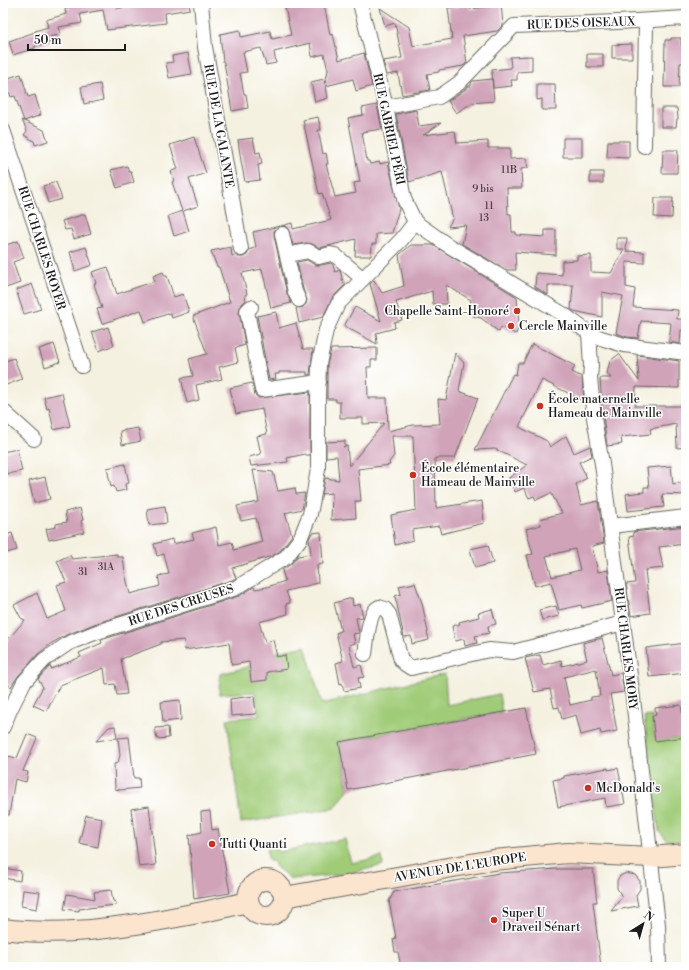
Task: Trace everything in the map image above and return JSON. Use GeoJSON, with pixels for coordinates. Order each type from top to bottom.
{"type":"FeatureCollection","features":[{"type":"Feature","properties":{"kind":"main road","name":"AVENUE DE L'EUROPE"},"geometry":{"type":"LineString","coordinates":[[284,897],[493,860],[568,853],[651,857],[686,854]]}},
{"type":"Feature","properties":{"kind":"main road"},"geometry":{"type":"LineString","coordinates":[[263,880],[275,882],[283,891],[284,897],[282,907],[269,916],[264,916],[253,911],[248,902],[249,890],[252,885],[263,880]]}},
{"type":"Feature","properties":{"kind":"main road"},"geometry":{"type":"LineString","coordinates":[[3,929],[80,932],[118,928],[248,902]]}},
{"type":"Feature","properties":{"kind":"street","name":"RUE DE LA GALANTE"},"geometry":{"type":"LineString","coordinates":[[201,3],[205,47],[241,249]]}},
{"type":"Feature","properties":{"kind":"street","name":"RUE GABRIEL PÉRI"},"geometry":{"type":"LineString","coordinates":[[360,3],[386,107],[404,199],[415,222],[441,241],[563,314],[589,333],[624,345],[686,353]]}},
{"type":"Feature","properties":{"kind":"street","name":"RUE DES OISEAUX"},"geometry":{"type":"LineString","coordinates":[[386,107],[439,97],[459,83],[514,26],[686,18]]}},
{"type":"Feature","properties":{"kind":"street"},"geometry":{"type":"LineString","coordinates":[[644,146],[646,21]]}},
{"type":"Feature","properties":{"kind":"street","name":"RUE CHARLES ROYER"},"geometry":{"type":"LineString","coordinates":[[3,130],[82,366]]}},
{"type":"Feature","properties":{"kind":"street","name":"RUE DES CREUSES"},"geometry":{"type":"LineString","coordinates":[[3,728],[24,682],[44,660],[69,643],[96,632],[236,588],[286,557],[300,539],[310,514],[313,499],[318,469],[319,364],[326,330],[338,304],[402,239],[415,222]]}},
{"type":"Feature","properties":{"kind":"street"},"geometry":{"type":"LineString","coordinates":[[282,234],[299,300]]}},
{"type":"Feature","properties":{"kind":"street"},"geometry":{"type":"LineString","coordinates":[[287,255],[308,251],[319,257],[330,254],[335,255],[362,279]]}},
{"type":"Feature","properties":{"kind":"street"},"geometry":{"type":"LineString","coordinates":[[251,307],[247,311],[262,390],[319,382]]}},
{"type":"Feature","properties":{"kind":"street","name":"RUE CHARLES MORY"},"geometry":{"type":"LineString","coordinates":[[589,333],[591,366],[590,378],[594,418],[611,526],[633,698],[658,925],[659,967]]}},
{"type":"Feature","properties":{"kind":"street"},"geometry":{"type":"LineString","coordinates":[[3,411],[34,440]]}},
{"type":"Feature","properties":{"kind":"street"},"geometry":{"type":"LineString","coordinates":[[611,526],[686,516]]}},
{"type":"Feature","properties":{"kind":"street"},"geometry":{"type":"LineString","coordinates":[[365,654],[371,616],[375,609],[379,607],[385,609],[388,614],[401,660],[411,668],[489,650],[513,652],[623,623]]}},
{"type":"Feature","properties":{"kind":"green space"},"geometry":{"type":"Polygon","coordinates":[[[305,646],[322,704],[445,674],[447,705],[499,694],[502,712],[339,742],[348,790],[335,808],[241,823],[227,719],[259,716],[255,692],[219,694],[220,674],[247,667],[269,654],[305,646]]]}},
{"type":"Feature","properties":{"kind":"green space"},"geometry":{"type":"Polygon","coordinates":[[[652,716],[655,740],[686,737],[686,841],[668,842],[659,831],[644,717],[652,716]]]}},
{"type":"Feature","properties":{"kind":"green space"},"geometry":{"type":"Polygon","coordinates":[[[684,723],[686,723],[686,737],[684,723]]]}},
{"type":"Feature","properties":{"kind":"green space"},"geometry":{"type":"Polygon","coordinates":[[[345,839],[351,863],[382,857],[383,865],[348,874],[291,879],[276,867],[273,861],[269,861],[267,855],[267,850],[274,843],[278,852],[345,839]]]}},
{"type":"Feature","properties":{"kind":"building"},"geometry":{"type":"Polygon","coordinates":[[[80,3],[115,3],[116,9],[153,3],[189,3],[190,9],[165,13],[166,23],[107,30],[103,10],[80,14],[82,23],[59,27],[61,34],[50,37],[51,42],[35,46],[35,48],[13,55],[9,41],[48,27],[46,20],[66,14],[65,9],[70,8],[69,5],[80,3]]]}},
{"type":"Feature","properties":{"kind":"building"},"geometry":{"type":"Polygon","coordinates":[[[284,3],[324,3],[330,35],[333,34],[339,60],[364,53],[372,86],[356,91],[353,79],[326,86],[328,98],[315,102],[311,82],[324,79],[325,84],[328,70],[324,54],[312,57],[310,43],[274,52],[276,63],[266,65],[261,48],[243,52],[247,72],[240,73],[248,108],[232,111],[223,62],[220,34],[240,30],[241,37],[270,31],[272,39],[291,35],[284,3]]]}},
{"type":"Feature","properties":{"kind":"building"},"geometry":{"type":"Polygon","coordinates":[[[458,3],[469,3],[470,9],[489,7],[489,3],[501,3],[503,25],[497,31],[463,36],[467,63],[463,66],[439,70],[439,72],[427,74],[430,90],[402,95],[398,73],[387,75],[383,61],[402,58],[395,23],[385,26],[380,8],[409,27],[413,46],[452,39],[448,8],[459,7],[458,3]]]}},
{"type":"Feature","properties":{"kind":"building"},"geometry":{"type":"Polygon","coordinates":[[[671,38],[681,38],[681,45],[685,46],[684,63],[680,63],[679,87],[664,87],[665,40],[671,40],[671,38]]]}},
{"type":"Feature","properties":{"kind":"building"},"geometry":{"type":"Polygon","coordinates":[[[632,44],[632,58],[612,58],[612,45],[632,44]]]}},
{"type":"Feature","properties":{"kind":"building"},"geometry":{"type":"Polygon","coordinates":[[[188,53],[192,74],[169,78],[166,63],[173,62],[172,56],[188,53]]]}},
{"type":"Feature","properties":{"kind":"building"},"geometry":{"type":"Polygon","coordinates":[[[587,54],[603,54],[603,67],[587,67],[587,54]]]}},
{"type":"Feature","properties":{"kind":"building"},"geometry":{"type":"Polygon","coordinates":[[[532,56],[532,71],[517,72],[517,80],[511,80],[512,86],[493,88],[492,70],[511,68],[510,57],[532,56]]]}},
{"type":"Feature","properties":{"kind":"building"},"geometry":{"type":"Polygon","coordinates":[[[21,74],[28,97],[35,95],[41,115],[24,121],[15,96],[11,97],[5,79],[21,74]]]}},
{"type":"Feature","properties":{"kind":"building"},"geometry":{"type":"Polygon","coordinates":[[[492,79],[494,101],[472,103],[456,113],[448,101],[468,86],[471,86],[473,81],[492,79]]]}},
{"type":"Feature","properties":{"kind":"building"},"geometry":{"type":"Polygon","coordinates":[[[100,84],[103,100],[84,104],[81,87],[100,84]]]}},
{"type":"Feature","properties":{"kind":"building"},"geometry":{"type":"Polygon","coordinates":[[[537,84],[555,84],[556,110],[542,110],[542,99],[537,100],[537,84]]]}},
{"type":"Feature","properties":{"kind":"building"},"geometry":{"type":"Polygon","coordinates":[[[377,105],[382,129],[362,132],[367,161],[369,161],[370,164],[388,162],[399,209],[392,233],[376,234],[376,244],[372,244],[371,256],[355,256],[356,239],[320,248],[307,243],[293,245],[288,229],[285,226],[281,226],[292,223],[293,229],[331,220],[322,193],[319,194],[303,120],[318,117],[321,130],[318,130],[323,154],[326,153],[328,164],[326,164],[335,197],[356,193],[354,183],[360,182],[348,118],[363,115],[362,108],[377,105]]]}},
{"type":"Feature","properties":{"kind":"building"},"geometry":{"type":"Polygon","coordinates":[[[661,108],[677,108],[678,119],[676,127],[661,127],[661,108]]]}},
{"type":"Feature","properties":{"kind":"building"},"geometry":{"type":"Polygon","coordinates":[[[416,110],[419,126],[441,123],[423,135],[455,131],[457,143],[488,141],[488,148],[510,148],[510,159],[526,158],[528,168],[521,169],[522,188],[507,188],[508,214],[511,214],[512,232],[516,232],[516,235],[545,237],[545,230],[556,230],[556,255],[515,252],[516,270],[507,270],[462,244],[466,225],[448,227],[453,218],[442,172],[409,182],[396,114],[416,110]]]}},
{"type":"Feature","properties":{"kind":"building"},"geometry":{"type":"Polygon","coordinates":[[[22,120],[44,130],[48,141],[35,145],[34,141],[24,135],[27,131],[22,120]]]}},
{"type":"Feature","properties":{"kind":"building"},"geometry":{"type":"Polygon","coordinates":[[[194,137],[206,173],[189,179],[198,206],[183,211],[189,231],[174,236],[168,216],[182,211],[172,182],[174,181],[171,171],[178,169],[170,145],[194,137]]]}},
{"type":"Feature","properties":{"kind":"building"},"geometry":{"type":"Polygon","coordinates":[[[253,138],[256,153],[260,152],[262,164],[258,165],[260,180],[245,182],[238,140],[253,138]]]}},
{"type":"Feature","properties":{"kind":"building"},"geometry":{"type":"Polygon","coordinates":[[[563,138],[582,138],[582,157],[563,157],[563,138]]]}},
{"type":"Feature","properties":{"kind":"building"},"geometry":{"type":"Polygon","coordinates":[[[608,141],[629,141],[629,158],[607,157],[608,141]]]}},
{"type":"Feature","properties":{"kind":"building"},"geometry":{"type":"Polygon","coordinates":[[[663,150],[678,150],[677,173],[662,173],[663,150]]]}},
{"type":"Feature","properties":{"kind":"building"},"geometry":{"type":"Polygon","coordinates":[[[127,166],[129,172],[131,172],[134,182],[117,188],[111,170],[127,166]]]}},
{"type":"Feature","properties":{"kind":"building"},"geometry":{"type":"Polygon","coordinates":[[[590,172],[603,172],[603,183],[590,183],[590,172]]]}},
{"type":"Feature","properties":{"kind":"building"},"geometry":{"type":"Polygon","coordinates":[[[56,182],[62,199],[48,203],[43,186],[56,182]]]}},
{"type":"Feature","properties":{"kind":"building"},"geometry":{"type":"Polygon","coordinates":[[[655,198],[673,198],[672,218],[654,217],[655,198]]]}},
{"type":"Feature","properties":{"kind":"building"},"geometry":{"type":"Polygon","coordinates":[[[85,214],[91,234],[74,239],[71,229],[65,230],[62,221],[85,214]]]}},
{"type":"Feature","properties":{"kind":"building"},"geometry":{"type":"Polygon","coordinates":[[[280,226],[274,231],[274,236],[287,294],[291,303],[271,308],[262,269],[242,273],[247,294],[245,295],[246,300],[241,305],[239,312],[245,345],[235,348],[238,362],[219,367],[222,379],[196,385],[199,400],[187,403],[181,378],[193,376],[189,359],[207,354],[193,316],[230,302],[219,267],[217,267],[211,251],[231,247],[232,256],[235,255],[238,257],[243,257],[247,255],[249,250],[256,247],[253,232],[280,226]]]}},
{"type":"Feature","properties":{"kind":"building"},"geometry":{"type":"Polygon","coordinates":[[[617,238],[627,238],[626,251],[644,252],[644,263],[626,262],[626,287],[635,289],[633,307],[678,310],[677,319],[686,319],[686,330],[681,330],[680,344],[669,342],[671,323],[641,321],[638,338],[627,337],[616,333],[623,296],[602,292],[602,317],[571,309],[573,285],[548,285],[548,295],[535,287],[536,273],[562,275],[562,261],[577,260],[577,256],[591,255],[591,272],[611,273],[624,249],[617,249],[617,238]]]}},
{"type":"Feature","properties":{"kind":"building"},"geometry":{"type":"Polygon","coordinates":[[[3,239],[6,245],[18,241],[24,258],[13,262],[20,283],[3,289],[3,239]]]}},
{"type":"Feature","properties":{"kind":"building"},"geometry":{"type":"Polygon","coordinates":[[[411,245],[433,245],[517,297],[519,326],[516,334],[501,327],[499,332],[481,318],[473,316],[474,310],[470,310],[471,300],[446,285],[447,304],[433,304],[432,291],[396,302],[402,320],[394,322],[395,328],[376,333],[377,344],[344,326],[355,307],[381,321],[370,284],[374,280],[382,293],[404,286],[399,255],[411,245]]]}},
{"type":"Feature","properties":{"kind":"building"},"geometry":{"type":"Polygon","coordinates":[[[86,247],[92,265],[75,271],[70,252],[86,247]]]}},
{"type":"Feature","properties":{"kind":"building"},"geometry":{"type":"Polygon","coordinates":[[[307,260],[315,265],[331,263],[335,272],[340,270],[343,282],[346,284],[332,298],[323,317],[299,323],[296,308],[303,307],[307,300],[297,262],[307,260]]]}},
{"type":"Feature","properties":{"kind":"building"},"geometry":{"type":"Polygon","coordinates":[[[108,267],[117,294],[155,281],[153,276],[163,272],[165,276],[167,276],[174,297],[183,294],[189,312],[172,318],[170,313],[145,322],[141,310],[102,324],[97,309],[102,308],[94,284],[96,283],[92,272],[108,267]]]}},
{"type":"Feature","properties":{"kind":"building"},"geometry":{"type":"Polygon","coordinates":[[[32,284],[41,309],[24,314],[16,290],[32,284]]]}},
{"type":"Feature","properties":{"kind":"building"},"geometry":{"type":"Polygon","coordinates":[[[276,312],[279,328],[296,323],[303,349],[313,349],[310,375],[307,375],[307,372],[279,372],[279,374],[275,374],[276,379],[269,380],[257,316],[276,312]]]}},
{"type":"Feature","properties":{"kind":"building"},"geometry":{"type":"Polygon","coordinates":[[[108,327],[114,345],[99,351],[92,332],[108,327]]]}},
{"type":"Feature","properties":{"kind":"building"},"geometry":{"type":"Polygon","coordinates":[[[54,344],[60,362],[45,367],[39,349],[54,344]]]}},
{"type":"Feature","properties":{"kind":"building"},"geometry":{"type":"Polygon","coordinates":[[[532,344],[575,366],[572,372],[582,377],[584,401],[542,380],[519,427],[547,441],[550,447],[566,436],[574,453],[590,446],[592,456],[579,462],[587,478],[576,484],[581,505],[598,501],[604,543],[592,546],[598,572],[608,570],[612,601],[582,608],[581,605],[559,610],[551,582],[535,586],[527,555],[533,554],[526,529],[541,525],[540,519],[562,513],[551,493],[536,500],[534,496],[529,498],[524,488],[515,492],[509,478],[527,465],[495,449],[475,450],[513,374],[516,375],[518,363],[523,363],[532,344]],[[575,549],[546,556],[552,577],[580,570],[575,549]]]}},
{"type":"Feature","properties":{"kind":"building"},"geometry":{"type":"Polygon","coordinates":[[[377,348],[377,360],[371,360],[371,367],[367,367],[368,398],[387,398],[388,431],[413,425],[440,424],[438,399],[446,400],[455,353],[464,363],[459,391],[478,398],[455,458],[435,458],[436,508],[482,501],[484,523],[441,534],[439,526],[412,530],[413,540],[395,545],[391,515],[416,510],[413,436],[392,436],[394,456],[389,462],[390,465],[358,469],[361,501],[355,501],[356,518],[331,520],[332,493],[322,494],[325,478],[339,480],[337,456],[326,457],[326,442],[345,441],[345,446],[343,447],[347,446],[349,466],[384,423],[363,424],[363,418],[340,418],[340,402],[336,402],[336,399],[327,399],[327,365],[331,349],[377,348]]]}},
{"type":"Feature","properties":{"kind":"building"},"geometry":{"type":"Polygon","coordinates":[[[619,354],[639,381],[637,355],[679,361],[679,388],[636,387],[635,406],[686,406],[686,447],[677,448],[676,424],[650,429],[651,434],[621,437],[622,444],[607,446],[600,378],[611,378],[607,373],[610,361],[619,354]]]}},
{"type":"Feature","properties":{"kind":"building"},"geometry":{"type":"Polygon","coordinates":[[[14,358],[22,379],[6,385],[3,376],[3,362],[14,358]]]}},
{"type":"Feature","properties":{"kind":"building"},"geometry":{"type":"Polygon","coordinates":[[[252,383],[255,395],[259,398],[310,392],[310,455],[305,454],[287,458],[288,462],[251,466],[249,457],[261,454],[257,436],[267,434],[262,409],[236,414],[230,388],[252,383]]]}},
{"type":"Feature","properties":{"kind":"building"},"geometry":{"type":"Polygon","coordinates":[[[62,393],[70,426],[54,430],[49,408],[47,409],[44,397],[62,393]]]}},
{"type":"Feature","properties":{"kind":"building"},"geometry":{"type":"Polygon","coordinates":[[[138,428],[141,441],[122,445],[120,431],[138,428]]]}},
{"type":"Feature","properties":{"kind":"building"},"geometry":{"type":"Polygon","coordinates":[[[17,449],[22,471],[7,474],[3,452],[17,449]]]}},
{"type":"Feature","properties":{"kind":"building"},"geometry":{"type":"Polygon","coordinates":[[[125,464],[129,483],[125,484],[126,490],[116,492],[114,486],[111,487],[107,468],[125,464]]]}},
{"type":"Feature","properties":{"kind":"building"},"geometry":{"type":"Polygon","coordinates":[[[671,466],[673,484],[686,482],[686,495],[662,494],[664,507],[628,511],[626,494],[644,492],[644,487],[649,487],[647,468],[671,466]]]}},
{"type":"Feature","properties":{"kind":"building"},"geometry":{"type":"Polygon","coordinates":[[[253,470],[273,472],[278,491],[295,488],[296,494],[305,493],[302,509],[285,513],[292,535],[280,551],[272,556],[232,568],[236,578],[232,580],[94,624],[66,635],[52,643],[38,654],[18,676],[11,687],[3,681],[3,645],[25,620],[21,618],[14,605],[37,593],[47,619],[66,611],[57,585],[66,582],[57,561],[70,555],[72,559],[117,554],[117,557],[123,557],[130,594],[160,586],[158,576],[169,574],[164,554],[157,556],[154,544],[172,539],[173,544],[194,539],[192,533],[216,527],[219,545],[232,542],[234,550],[262,542],[256,518],[241,521],[237,506],[259,502],[253,470]]]}},
{"type":"Feature","properties":{"kind":"building"},"geometry":{"type":"Polygon","coordinates":[[[45,477],[50,499],[34,503],[29,481],[45,477]]]}},
{"type":"Feature","properties":{"kind":"building"},"geometry":{"type":"Polygon","coordinates":[[[165,506],[167,523],[149,525],[147,509],[165,506]]]}},
{"type":"Feature","properties":{"kind":"building"},"geometry":{"type":"Polygon","coordinates":[[[80,508],[84,532],[49,540],[46,529],[56,527],[56,524],[67,522],[65,512],[80,508]]]}},
{"type":"Feature","properties":{"kind":"building"},"geometry":{"type":"Polygon","coordinates":[[[686,526],[686,544],[659,547],[663,568],[645,570],[650,613],[631,616],[626,584],[635,583],[629,537],[634,536],[633,532],[686,526]]]}},
{"type":"Feature","properties":{"kind":"building"},"geometry":{"type":"Polygon","coordinates":[[[321,532],[323,564],[317,565],[318,583],[286,591],[290,603],[286,604],[288,614],[259,622],[265,642],[273,640],[277,657],[285,655],[287,669],[267,672],[267,680],[251,682],[249,662],[232,665],[229,643],[185,650],[184,640],[161,642],[161,644],[121,659],[127,694],[117,695],[115,684],[106,685],[104,668],[60,685],[46,711],[33,705],[43,687],[38,679],[50,666],[51,669],[81,657],[79,653],[102,643],[101,640],[239,596],[254,587],[255,589],[267,587],[285,581],[282,570],[291,564],[298,556],[311,554],[309,539],[312,533],[321,532]]]}},
{"type":"Feature","properties":{"kind":"building"},"geometry":{"type":"Polygon","coordinates":[[[12,533],[17,550],[3,554],[3,536],[12,533]]]}},
{"type":"Feature","properties":{"kind":"building"},"geometry":{"type":"Polygon","coordinates":[[[488,545],[493,563],[475,568],[470,549],[488,545]]]}},
{"type":"Feature","properties":{"kind":"building"},"geometry":{"type":"Polygon","coordinates":[[[415,583],[422,603],[429,640],[412,644],[411,636],[404,637],[395,596],[401,594],[399,586],[415,583]]]}},
{"type":"Feature","properties":{"kind":"building"},"geometry":{"type":"Polygon","coordinates":[[[352,598],[353,606],[360,604],[363,617],[356,618],[359,633],[353,634],[355,643],[349,645],[354,667],[361,665],[364,677],[358,678],[360,688],[344,691],[342,683],[340,684],[336,663],[343,661],[336,633],[341,631],[334,603],[352,598]]]}},
{"type":"Feature","properties":{"kind":"building"},"geometry":{"type":"Polygon","coordinates":[[[556,606],[559,616],[542,620],[539,610],[556,606]]]}},
{"type":"Feature","properties":{"kind":"building"},"geometry":{"type":"Polygon","coordinates":[[[492,609],[496,624],[488,626],[489,633],[475,636],[477,643],[465,646],[464,639],[455,641],[452,626],[460,624],[459,622],[479,617],[478,613],[492,609]]]}},
{"type":"Feature","properties":{"kind":"building"},"geometry":{"type":"Polygon","coordinates":[[[602,638],[611,675],[621,673],[624,692],[610,694],[617,731],[601,734],[600,730],[581,735],[576,715],[562,719],[559,707],[554,708],[550,689],[534,692],[525,658],[540,655],[543,665],[561,660],[562,666],[587,660],[583,643],[602,638]],[[596,669],[564,677],[570,705],[591,700],[591,697],[600,696],[596,669]]]}},
{"type":"Feature","properties":{"kind":"building"},"geometry":{"type":"Polygon","coordinates":[[[686,643],[686,673],[649,677],[646,648],[686,643]]]}},
{"type":"Feature","properties":{"kind":"building"},"geometry":{"type":"Polygon","coordinates":[[[254,696],[256,714],[231,716],[230,699],[254,696]]]}},
{"type":"Feature","properties":{"kind":"building"},"geometry":{"type":"Polygon","coordinates":[[[180,700],[181,720],[163,722],[161,702],[180,700]]]}},
{"type":"Feature","properties":{"kind":"building"},"geometry":{"type":"Polygon","coordinates":[[[681,705],[686,737],[655,741],[652,716],[656,715],[655,708],[681,705]]]}},
{"type":"Feature","properties":{"kind":"building"},"geometry":{"type":"Polygon","coordinates":[[[526,708],[536,754],[348,790],[339,742],[526,708]]]}},
{"type":"Feature","properties":{"kind":"building"},"geometry":{"type":"Polygon","coordinates":[[[115,726],[117,738],[96,741],[109,727],[115,726]]]}},
{"type":"Feature","properties":{"kind":"building"},"geometry":{"type":"Polygon","coordinates":[[[168,727],[169,738],[157,739],[155,728],[168,727]]]}},
{"type":"Feature","properties":{"kind":"building"},"geometry":{"type":"Polygon","coordinates":[[[27,734],[37,738],[23,771],[28,772],[26,782],[15,779],[9,815],[3,815],[3,755],[17,758],[27,734]]]}},
{"type":"Feature","properties":{"kind":"building"},"geometry":{"type":"Polygon","coordinates":[[[129,737],[134,778],[139,778],[140,788],[115,789],[114,764],[118,763],[120,755],[118,738],[129,737]]]}},
{"type":"Feature","properties":{"kind":"building","name":"McDonald's"},"geometry":{"type":"Polygon","coordinates":[[[608,768],[608,770],[618,768],[625,804],[606,807],[605,798],[558,807],[553,780],[564,778],[564,776],[608,768]]]}},
{"type":"Feature","properties":{"kind":"building"},"geometry":{"type":"Polygon","coordinates":[[[149,806],[156,865],[139,867],[131,809],[149,806]]]}},
{"type":"Feature","properties":{"kind":"building"},"geometry":{"type":"Polygon","coordinates":[[[210,811],[212,830],[218,829],[230,893],[194,899],[189,835],[202,832],[201,812],[210,811]]]}},
{"type":"Feature","properties":{"kind":"building"},"geometry":{"type":"Polygon","coordinates":[[[86,815],[102,818],[98,847],[79,843],[86,815]]]}},
{"type":"Feature","properties":{"kind":"building"},"geometry":{"type":"Polygon","coordinates":[[[3,868],[21,871],[20,881],[3,878],[3,868]]]}},
{"type":"Feature","properties":{"kind":"building","name":"Super U Draveil Sénart"},"geometry":{"type":"Polygon","coordinates":[[[557,869],[593,869],[597,902],[593,902],[601,967],[401,967],[398,952],[395,952],[393,939],[396,938],[389,901],[394,892],[499,873],[557,869]]]}},
{"type":"Feature","properties":{"kind":"building"},"geometry":{"type":"Polygon","coordinates":[[[626,873],[635,875],[640,881],[640,889],[636,895],[638,906],[611,911],[622,897],[617,888],[617,880],[620,876],[626,873]]]}},
{"type":"Feature","properties":{"kind":"building"},"geometry":{"type":"Polygon","coordinates":[[[23,890],[40,892],[37,909],[21,906],[23,890]]]}},
{"type":"Feature","properties":{"kind":"building"},"geometry":{"type":"Polygon","coordinates":[[[111,890],[113,901],[116,902],[116,905],[79,909],[79,911],[64,909],[67,894],[95,899],[94,892],[111,890]]]}},
{"type":"Feature","properties":{"kind":"place","name":"Chapelle Saint-Honoré"},"geometry":{"type":"Point","coordinates":[517,311]}},
{"type":"Feature","properties":{"kind":"place","name":"Cercle Mainville"},"geometry":{"type":"Point","coordinates":[511,326]}},
{"type":"Feature","properties":{"kind":"place","name":"École maternelle Hameau de Mainville"},"geometry":{"type":"Point","coordinates":[540,406]}},
{"type":"Feature","properties":{"kind":"place","name":"École élémentaire Hameau de Mainville"},"geometry":{"type":"Point","coordinates":[413,475]}},
{"type":"Feature","properties":{"kind":"place","name":"McDonald's"},"geometry":{"type":"Point","coordinates":[588,788]}},
{"type":"Feature","properties":{"kind":"place","name":"Tutti Quanti"},"geometry":{"type":"Point","coordinates":[212,844]}},
{"type":"Feature","properties":{"kind":"place","name":"Super U Draveil Sénart"},"geometry":{"type":"Point","coordinates":[494,920]}}]}
